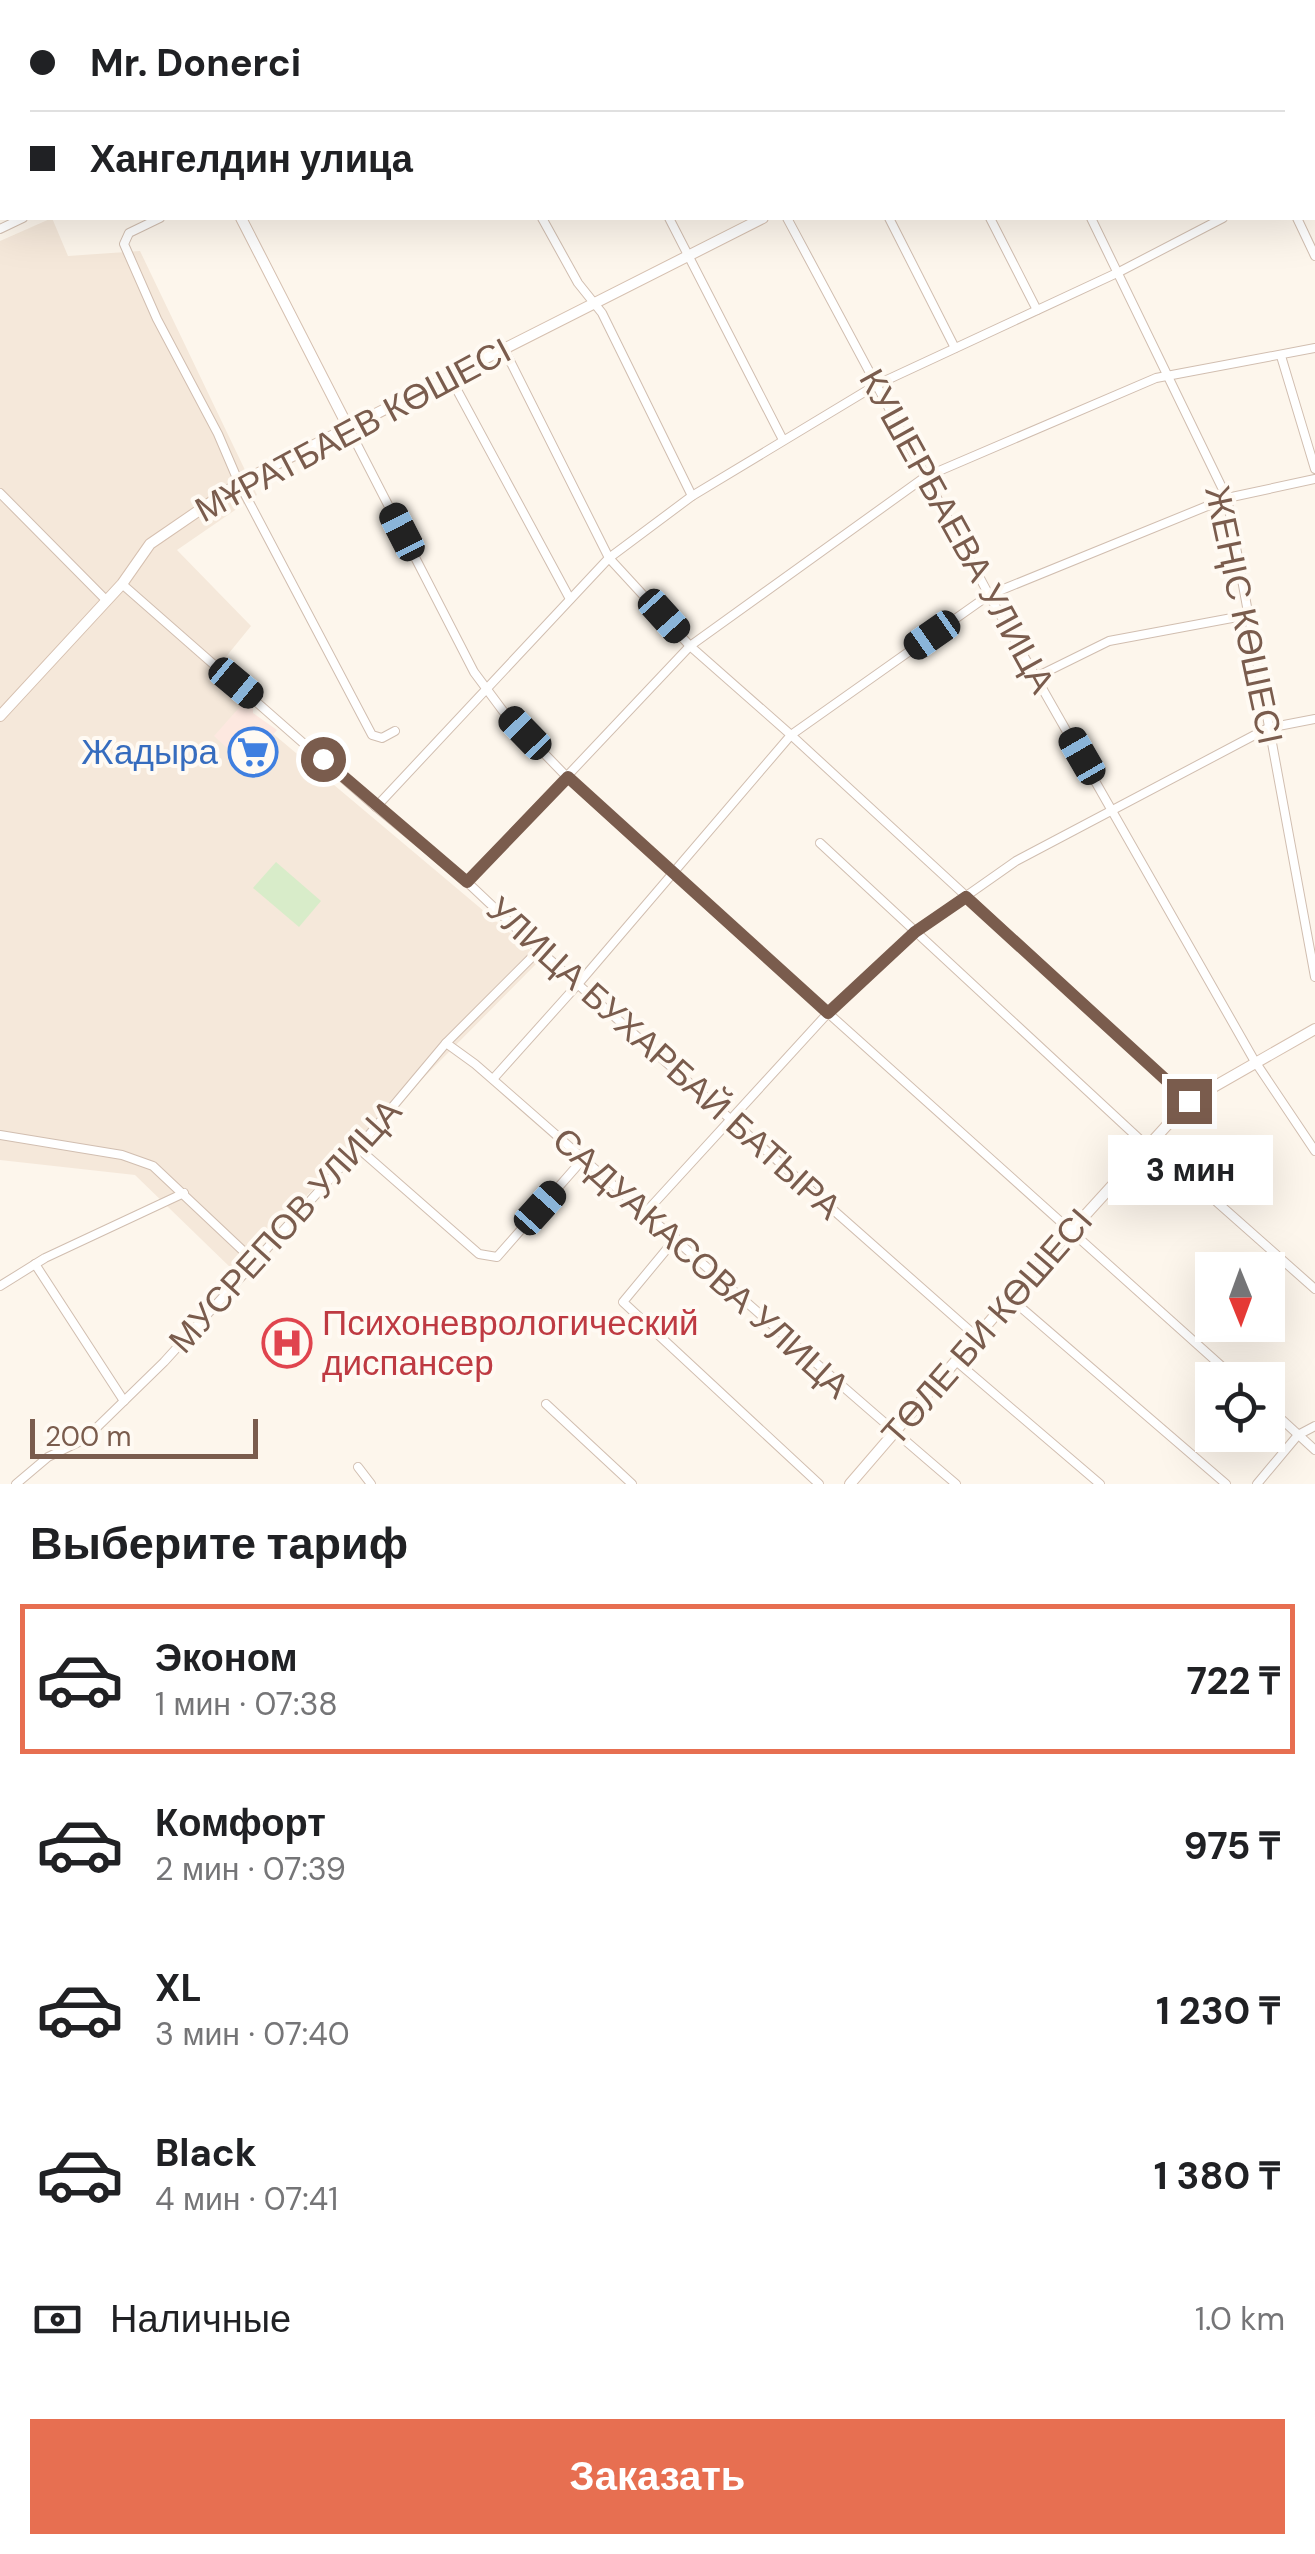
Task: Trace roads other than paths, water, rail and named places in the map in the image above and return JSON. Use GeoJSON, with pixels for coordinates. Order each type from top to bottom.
{"type":"FeatureCollection","features":[{"type":"Feature","properties":{"kind":"street"},"geometry":{"type":"LineString","coordinates":[[156,220],[129,233],[124,244],[157,320],[372,735],[382,738],[394,731]]}},
{"type":"Feature","properties":{"kind":"street"},"geometry":{"type":"LineString","coordinates":[[241,220],[487,691],[568,777],[672,874],[1218,1362]]}},
{"type":"Feature","properties":{"kind":"street"},"geometry":{"type":"LineString","coordinates":[[543,220],[578,283],[596,304],[692,496]]}},
{"type":"Feature","properties":{"kind":"street"},"geometry":{"type":"LineString","coordinates":[[670,220],[783,440]]}},
{"type":"Feature","properties":{"kind":"street","name":"МҰРАТБАЕВ КӨШЕСІ"},"geometry":{"type":"LineString","coordinates":[[0,716],[122,584],[150,544],[239,483],[759,220]]}},
{"type":"Feature","properties":{"kind":"street","name":"КУШЕРБАЕВА УЛИЦА"},"geometry":{"type":"LineString","coordinates":[[788,220],[989,596],[1255,1061],[1315,1151]]}},
{"type":"Feature","properties":{"kind":"street"},"geometry":{"type":"LineString","coordinates":[[890,220],[955,348]]}},
{"type":"Feature","properties":{"kind":"street"},"geometry":{"type":"LineString","coordinates":[[991,220],[1037,310]]}},
{"type":"Feature","properties":{"kind":"street","name":"ЖЕҢІС КӨШЕСІ"},"geometry":{"type":"LineString","coordinates":[[1092,220],[1227,498],[1315,976]]}},
{"type":"Feature","properties":{"kind":"street"},"geometry":{"type":"LineString","coordinates":[[376,807],[609,558],[692,496],[876,385],[1119,272],[1219,220]]}},
{"type":"Feature","properties":{"kind":"street"},"geometry":{"type":"LineString","coordinates":[[1297,220],[1315,256]]}},
{"type":"Feature","properties":{"kind":"street"},"geometry":{"type":"LineString","coordinates":[[467,882],[690,646],[925,477],[1156,378],[1315,348]]}},
{"type":"Feature","properties":{"kind":"street"},"geometry":{"type":"LineString","coordinates":[[504,349],[609,558],[690,646],[792,734],[1189,1101]]}},
{"type":"Feature","properties":{"kind":"street"},"geometry":{"type":"LineString","coordinates":[[1282,356],[1315,469]]}},
{"type":"Feature","properties":{"kind":"street"},"geometry":{"type":"LineString","coordinates":[[450,376],[570,599]]}},
{"type":"Feature","properties":{"kind":"street"},"geometry":{"type":"LineString","coordinates":[[493,1079],[792,734],[989,596],[1227,498],[1315,479]]}},
{"type":"Feature","properties":{"kind":"street"},"geometry":{"type":"LineString","coordinates":[[0,494],[106,600]]}},
{"type":"Feature","properties":{"kind":"street","name":"УЛИЦА БУХАРБАЙ БАТЫРА"},"geometry":{"type":"LineString","coordinates":[[122,584],[467,882],[977,1337]]}},
{"type":"Feature","properties":{"kind":"street"},"geometry":{"type":"LineString","coordinates":[[1036,677],[1109,641],[1248,615]]}},
{"type":"Feature","properties":{"kind":"street"},"geometry":{"type":"LineString","coordinates":[[646,1212],[828,1013],[915,932],[1016,862],[1113,810],[1268,728],[1315,719]]}},
{"type":"Feature","properties":{"kind":"street"},"geometry":{"type":"LineString","coordinates":[[820,844],[1148,1147],[1315,1288]]}},
{"type":"Feature","properties":{"kind":"street","name":"МУСРЕПОВ УЛИЦА"},"geometry":{"type":"LineString","coordinates":[[16,1484],[48,1457],[85,1439],[164,1362],[358,1148],[446,1043],[539,950]]}},
{"type":"Feature","properties":{"kind":"street","name":"ТӨЛЕ БИ КӨШЕСІ"},"geometry":{"type":"LineString","coordinates":[[850,1484],[1010,1298],[1189,1101],[1315,1029]]}},
{"type":"Feature","properties":{"kind":"street","name":"САДУАКАСОВА УЛИЦА"},"geometry":{"type":"LineString","coordinates":[[446,1043],[493,1079],[956,1484]]}},
{"type":"Feature","properties":{"kind":"street"},"geometry":{"type":"LineString","coordinates":[[0,1135],[122,1155],[153,1166],[255,1262]]}},
{"type":"Feature","properties":{"kind":"street"},"geometry":{"type":"LineString","coordinates":[[358,1148],[479,1254],[497,1257],[584,1158]]}},
{"type":"Feature","properties":{"kind":"street"},"geometry":{"type":"LineString","coordinates":[[0,1286],[35,1264],[184,1193]]}},
{"type":"Feature","properties":{"kind":"street"},"geometry":{"type":"LineString","coordinates":[[676,1238],[624,1302],[818,1484]]}},
{"type":"Feature","properties":{"kind":"street"},"geometry":{"type":"LineString","coordinates":[[35,1264],[124,1400]]}},
{"type":"Feature","properties":{"kind":"street"},"geometry":{"type":"LineString","coordinates":[[1010,1298],[1226,1484]]}},
{"type":"Feature","properties":{"kind":"street"},"geometry":{"type":"LineString","coordinates":[[956,1361],[1100,1484]]}},
{"type":"Feature","properties":{"kind":"street"},"geometry":{"type":"LineString","coordinates":[[546,1404],[629,1483]]}},
{"type":"Feature","properties":{"kind":"street"},"geometry":{"type":"LineString","coordinates":[[1285,1423],[1315,1450]]}},
{"type":"Feature","properties":{"kind":"street"},"geometry":{"type":"LineString","coordinates":[[1261,1483],[1298,1435],[1315,1426]]}},
{"type":"Feature","properties":{"kind":"street"},"geometry":{"type":"LineString","coordinates":[[358,1468],[371,1484]]}},
{"type":"Feature","properties":{"kind":"place","name":"Жадыра"},"geometry":{"type":"Point","coordinates":[253,752]}},
{"type":"Feature","properties":{"kind":"place","name":"Психоневрологический диспансер"},"geometry":{"type":"Point","coordinates":[287,1343]}}]}
